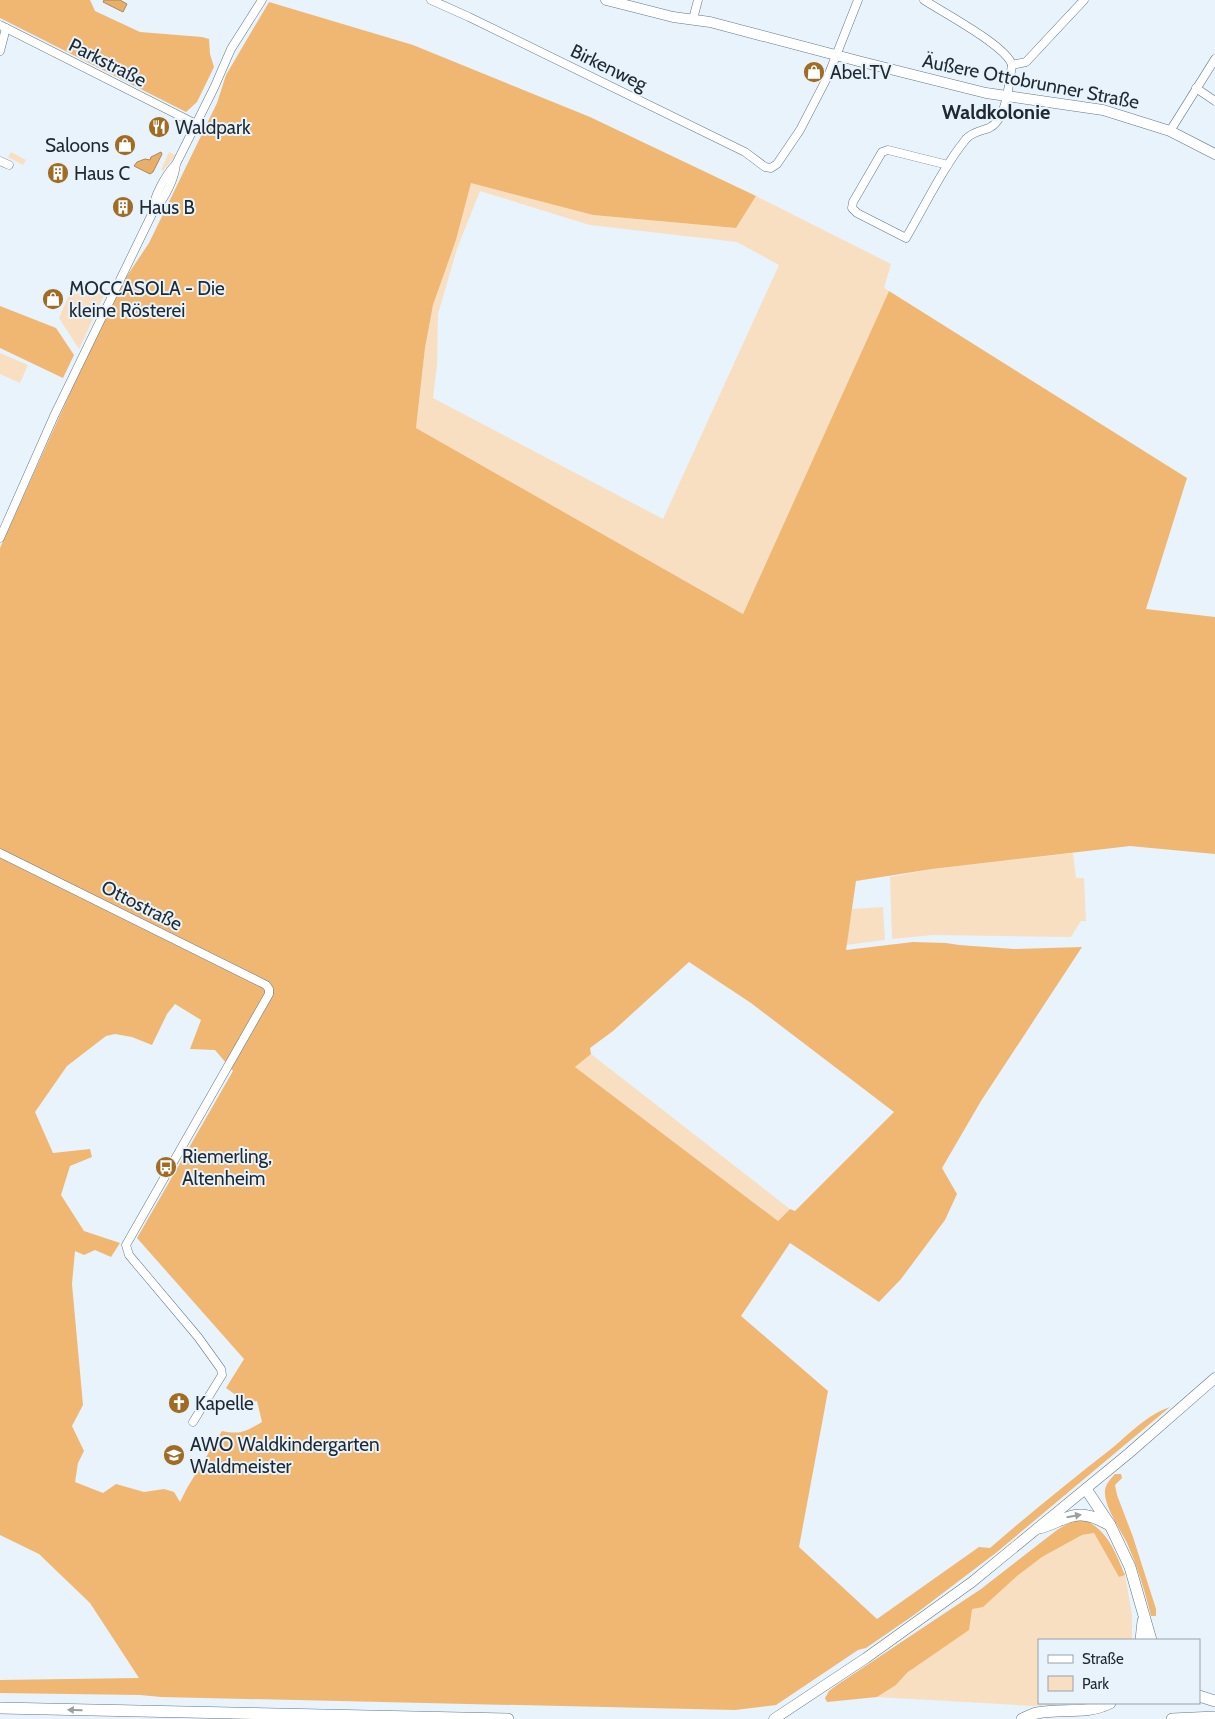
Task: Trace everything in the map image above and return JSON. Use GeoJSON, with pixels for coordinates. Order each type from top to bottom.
{"type":"FeatureCollection","features":[{"type":"Feature","properties":{"kind":"highway"},"geometry":{"type":"LineString","coordinates":[[1086,1489],[1110,1525],[1130,1567],[1151,1639]]}},
{"type":"Feature","properties":{"kind":"highway"},"geometry":{"type":"LineString","coordinates":[[1039,1528],[1078,1515],[1086,1515],[1110,1525]]}},
{"type":"Feature","properties":{"kind":"highway"},"geometry":{"type":"LineString","coordinates":[[1141,1639],[1143,1612]]}},
{"type":"Feature","properties":{"kind":"highway"},"geometry":{"type":"LineString","coordinates":[[1200,1696],[1215,1701]]}},
{"type":"Feature","properties":{"kind":"highway"},"geometry":{"type":"LineString","coordinates":[[1022,1719],[1036,1713],[1078,1712],[1099,1708],[1108,1704]]}},
{"type":"Feature","properties":{"kind":"highway"},"geometry":{"type":"LineString","coordinates":[[0,1708],[508,1719]]}},
{"type":"Feature","properties":{"kind":"highway"},"geometry":{"type":"LineString","coordinates":[[1172,1719],[1215,1717]]}},
{"type":"Feature","properties":{"kind":"main road","name":"Äußere Ottobrunner Straße"},"geometry":{"type":"LineString","coordinates":[[606,0],[673,17],[710,22],[935,81],[1006,97],[1103,110],[1170,131],[1215,154]]}},
{"type":"Feature","properties":{"kind":"main road"},"geometry":{"type":"LineString","coordinates":[[774,1719],[949,1600],[1086,1489],[1215,1378]]}},
{"type":"Feature","properties":{"kind":"street"},"geometry":{"type":"LineString","coordinates":[[0,538],[54,416],[152,214],[153,203],[169,172],[176,164],[231,48],[262,0]]}},
{"type":"Feature","properties":{"kind":"street","name":"Birkenweg"},"geometry":{"type":"LineString","coordinates":[[431,0],[745,152],[765,167],[771,168],[777,164],[800,130],[828,76],[836,55]]}},
{"type":"Feature","properties":{"kind":"street"},"geometry":{"type":"LineString","coordinates":[[693,19],[698,0]]}},
{"type":"Feature","properties":{"kind":"street"},"geometry":{"type":"LineString","coordinates":[[836,55],[858,0]]}},
{"type":"Feature","properties":{"kind":"street"},"geometry":{"type":"LineString","coordinates":[[924,0],[1000,48],[1010,59],[1012,65],[1006,97],[999,119],[990,128],[967,137],[948,165],[906,238],[857,213],[852,208],[853,202],[864,181],[882,152],[888,150],[948,165]]}},
{"type":"Feature","properties":{"kind":"street"},"geometry":{"type":"LineString","coordinates":[[1012,65],[1026,62],[1084,0]]}},
{"type":"Feature","properties":{"kind":"street","name":"Parkstraße"},"geometry":{"type":"LineString","coordinates":[[0,51],[3,27],[196,124]]}},
{"type":"Feature","properties":{"kind":"street"},"geometry":{"type":"LineString","coordinates":[[1170,131],[1215,59]]}},
{"type":"Feature","properties":{"kind":"street"},"geometry":{"type":"LineString","coordinates":[[1196,88],[1215,101]]}},
{"type":"Feature","properties":{"kind":"street"},"geometry":{"type":"LineString","coordinates":[[0,161],[9,165]]}},
{"type":"Feature","properties":{"kind":"street","name":"Ottostraße"},"geometry":{"type":"LineString","coordinates":[[0,853],[269,988],[269,994],[126,1245],[129,1255],[198,1337],[221,1370],[222,1375],[193,1422]]}},
{"type":"Feature","properties":{"kind":"green space"},"geometry":{"type":"Polygon","coordinates":[[[11,152],[26,160],[23,165],[8,157],[11,152]]]}},
{"type":"Feature","properties":{"kind":"green space"},"geometry":{"type":"Polygon","coordinates":[[[169,152],[176,155],[163,171],[161,170],[169,152]]]}},
{"type":"Feature","properties":{"kind":"green space"},"geometry":{"type":"Polygon","coordinates":[[[471,182],[593,215],[736,228],[756,196],[891,264],[884,288],[889,291],[743,614],[416,428],[425,348],[433,305],[456,240],[471,182]],[[480,191],[457,249],[438,314],[437,365],[433,398],[663,519],[779,265],[737,242],[590,225],[480,191]]]}},
{"type":"Feature","properties":{"kind":"green space"},"geometry":{"type":"Polygon","coordinates":[[[107,289],[79,349],[59,318],[69,295],[107,289]]]}},
{"type":"Feature","properties":{"kind":"green space"},"geometry":{"type":"Polygon","coordinates":[[[0,353],[28,365],[20,383],[0,374],[0,353]]]}},
{"type":"Feature","properties":{"kind":"green space"},"geometry":{"type":"Polygon","coordinates":[[[1073,853],[1076,878],[1084,878],[1086,921],[1081,921],[1071,937],[933,935],[892,939],[890,877],[932,869],[1073,853]]]}},
{"type":"Feature","properties":{"kind":"green space"},"geometry":{"type":"Polygon","coordinates":[[[883,907],[885,940],[846,945],[852,909],[883,907]]]}},
{"type":"Feature","properties":{"kind":"green space"},"geometry":{"type":"Polygon","coordinates":[[[591,1054],[790,1209],[778,1221],[575,1067],[591,1054]]]}},
{"type":"Feature","properties":{"kind":"green space"},"geometry":{"type":"Polygon","coordinates":[[[1094,1533],[1119,1577],[1125,1575],[1132,1615],[1132,1639],[1038,1639],[1038,1704],[1058,1704],[1034,1706],[877,1697],[896,1685],[971,1609],[1042,1557],[1082,1535],[1094,1533]]]}},
{"type":"Feature","properties":{"kind":"shaded area"},"geometry":{"type":"Polygon","coordinates":[[[0,0],[90,0],[95,11],[140,32],[209,39],[210,54],[214,67],[197,102],[186,112],[0,18],[0,0]]]}},
{"type":"Feature","properties":{"kind":"shaded area"},"geometry":{"type":"Polygon","coordinates":[[[104,0],[120,0],[127,4],[123,12],[103,2],[104,0]]]}},
{"type":"Feature","properties":{"kind":"shaded area"},"geometry":{"type":"Polygon","coordinates":[[[269,2],[413,45],[590,117],[756,196],[736,228],[593,215],[471,183],[456,240],[433,305],[425,348],[416,428],[743,614],[889,291],[1187,478],[1146,609],[1215,617],[1215,854],[1130,846],[932,869],[856,881],[846,950],[913,942],[1014,949],[1082,947],[981,1101],[942,1168],[957,1194],[945,1220],[901,1279],[879,1302],[790,1243],[741,1316],[828,1391],[799,1547],[877,1619],[979,1547],[990,1548],[1139,1425],[1154,1414],[1170,1407],[997,1552],[914,1615],[776,1705],[735,1710],[0,1693],[0,1680],[139,1678],[90,1603],[39,1554],[0,1535],[0,548],[75,382],[125,279],[149,243],[217,103],[226,75],[269,2]],[[689,962],[613,1031],[590,1048],[591,1054],[575,1067],[778,1221],[790,1209],[795,1211],[894,1112],[751,1003],[689,962]],[[175,1004],[167,1014],[152,1045],[132,1037],[115,1034],[106,1036],[67,1066],[35,1112],[53,1153],[90,1149],[92,1157],[70,1166],[61,1195],[84,1231],[120,1243],[111,1257],[95,1250],[84,1255],[75,1251],[72,1284],[83,1405],[72,1426],[84,1451],[78,1463],[75,1482],[103,1493],[116,1484],[144,1492],[164,1489],[174,1492],[180,1502],[222,1431],[234,1433],[243,1431],[262,1422],[257,1401],[247,1403],[226,1388],[244,1359],[137,1238],[233,1071],[215,1050],[190,1049],[201,1020],[175,1004]]]}},
{"type":"Feature","properties":{"kind":"shaded area"},"geometry":{"type":"Polygon","coordinates":[[[161,152],[162,154],[153,172],[150,174],[134,166],[137,162],[145,159],[150,160],[151,157],[161,152]]]}},
{"type":"Feature","properties":{"kind":"shaded area"},"geometry":{"type":"Polygon","coordinates":[[[0,306],[56,328],[74,355],[63,378],[0,348],[0,306]]]}},
{"type":"Feature","properties":{"kind":"shaded area"},"geometry":{"type":"Polygon","coordinates":[[[1115,1474],[1121,1474],[1122,1478],[1115,1485],[1117,1495],[1133,1537],[1156,1609],[1156,1616],[1151,1616],[1134,1561],[1106,1500],[1105,1488],[1115,1474]]]}},
{"type":"Feature","properties":{"kind":"shaded area"},"geometry":{"type":"Polygon","coordinates":[[[1085,1520],[1100,1530],[1106,1537],[1125,1575],[1119,1577],[1094,1533],[1082,1535],[1042,1557],[1017,1576],[983,1607],[972,1609],[969,1630],[908,1672],[896,1685],[877,1697],[827,1702],[825,1698],[829,1691],[837,1685],[981,1589],[1057,1530],[1072,1521],[1085,1520]]]}},
{"type":"Feature","properties":{"kind":"place","name":"Abel.TV"},"geometry":{"type":"Point","coordinates":[814,72]}},
{"type":"Feature","properties":{"kind":"place","name":"Waldpark"},"geometry":{"type":"Point","coordinates":[159,127]}},
{"type":"Feature","properties":{"kind":"place","name":"Saloons"},"geometry":{"type":"Point","coordinates":[125,145]}},
{"type":"Feature","properties":{"kind":"place","name":"Haus C"},"geometry":{"type":"Point","coordinates":[58,173]}},
{"type":"Feature","properties":{"kind":"place","name":"Haus B"},"geometry":{"type":"Point","coordinates":[123,207]}},
{"type":"Feature","properties":{"kind":"place","name":"MOCCASOLA - Die kleine Rösterei"},"geometry":{"type":"Point","coordinates":[53,299]}},
{"type":"Feature","properties":{"kind":"place","name":"Riemerling, Altenheim"},"geometry":{"type":"Point","coordinates":[166,1167]}},
{"type":"Feature","properties":{"kind":"place","name":"Kapelle"},"geometry":{"type":"Point","coordinates":[179,1403]}},
{"type":"Feature","properties":{"kind":"place","name":"AWO Waldkindergarten Waldmeister"},"geometry":{"type":"Point","coordinates":[174,1455]}},
{"type":"Feature","properties":{"kind":"district","name":"Waldkolonie"},"geometry":{"type":"Point","coordinates":[996,112]}}]}
